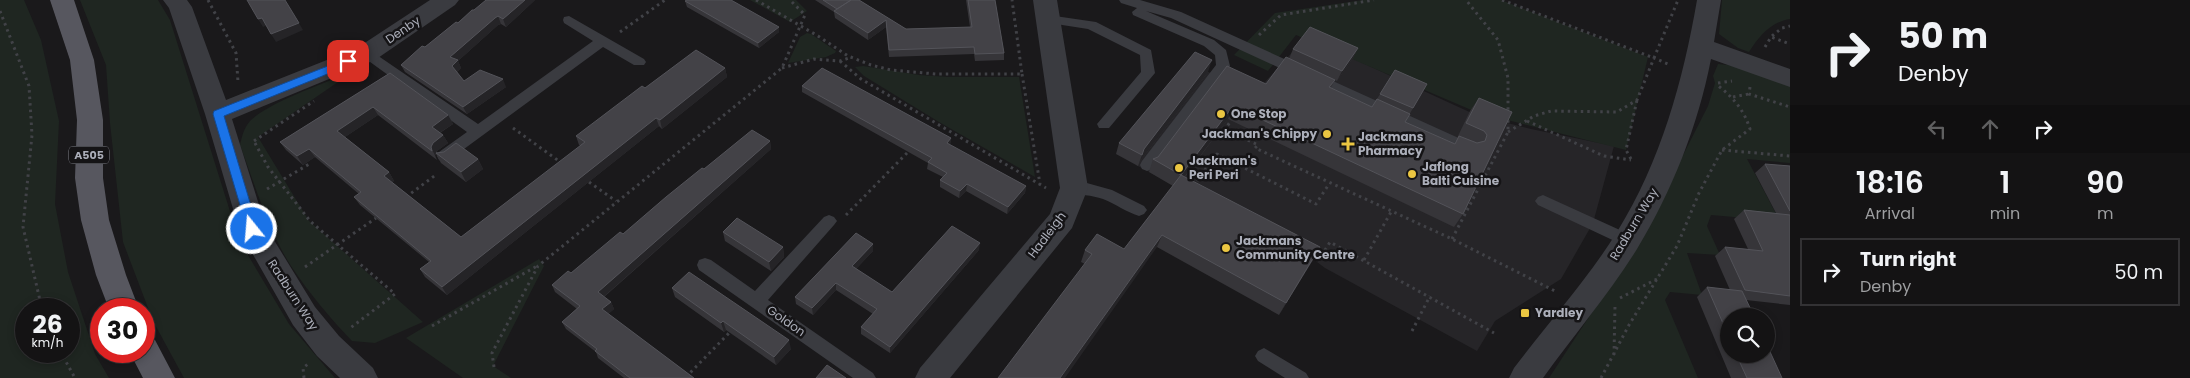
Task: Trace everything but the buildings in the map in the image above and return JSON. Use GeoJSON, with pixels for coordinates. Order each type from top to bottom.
{"type":"FeatureCollection","features":[{"type":"Feature","properties":{"kind":"main road","name":"A505"},"geometry":{"type":"LineString","coordinates":[[62,0],[82,60],[90,120],[89,178],[95,220],[110,274],[120,298]]}},
{"type":"Feature","properties":{"kind":"main road"},"geometry":{"type":"LineString","coordinates":[[151,363],[159,378]]}},
{"type":"Feature","properties":{"kind":"street","name":"Radburn Way"},"geometry":{"type":"LineString","coordinates":[[175,0],[230,109],[244,200],[252,229],[304,316],[328,346],[362,378]]}},
{"type":"Feature","properties":{"kind":"street","name":"Radburn Way"},"geometry":{"type":"LineString","coordinates":[[1525,378],[1594,289],[1627,240],[1659,181],[1683,115],[1702,47],[1709,0]]}},
{"type":"Feature","properties":{"kind":"street","name":"Denby"},"geometry":{"type":"LineString","coordinates":[[230,109],[366,54],[441,1]]}},
{"type":"Feature","properties":{"kind":"street"},"geometry":{"type":"LineString","coordinates":[[1047,10],[1072,195]]}},
{"type":"Feature","properties":{"kind":"street"},"geometry":{"type":"LineString","coordinates":[[1702,47],[1790,78]]}},
{"type":"Feature","properties":{"kind":"street","name":"Hadleigh"},"geometry":{"type":"LineString","coordinates":[[931,378],[1062,220],[1072,195]]}},
{"type":"Feature","properties":{"kind":"lane"},"geometry":{"type":"LineString","coordinates":[[1123,0],[1130,8],[1209,43],[1221,53],[1224,66],[1147,165]]}},
{"type":"Feature","properties":{"kind":"lane"},"geometry":{"type":"LineString","coordinates":[[1123,0],[1176,15],[1468,149]]}},
{"type":"Feature","properties":{"kind":"lane"},"geometry":{"type":"LineString","coordinates":[[1047,10],[1091,25],[1146,53],[1148,73],[1104,124]]}},
{"type":"Feature","properties":{"kind":"lane"},"geometry":{"type":"LineString","coordinates":[[569,20],[639,62]]}},
{"type":"Feature","properties":{"kind":"lane"},"geometry":{"type":"LineString","coordinates":[[444,156],[604,41]]}},
{"type":"Feature","properties":{"kind":"lane"},"geometry":{"type":"LineString","coordinates":[[366,54],[477,131]]}},
{"type":"Feature","properties":{"kind":"lane"},"geometry":{"type":"LineString","coordinates":[[1072,195],[1076,186],[1091,189],[1139,210]]}},
{"type":"Feature","properties":{"kind":"lane"},"geometry":{"type":"LineString","coordinates":[[1543,201],[1627,240]]}},
{"type":"Feature","properties":{"kind":"lane"},"geometry":{"type":"LineString","coordinates":[[758,301],[830,221]]}},
{"type":"Feature","properties":{"kind":"lane","name":"Goldon"},"geometry":{"type":"LineString","coordinates":[[705,265],[867,378]]}},
{"type":"Feature","properties":{"kind":"lane"},"geometry":{"type":"LineString","coordinates":[[1264,356],[1300,378]]}},
{"type":"Feature","properties":{"kind":"path"},"geometry":{"type":"LineString","coordinates":[[208,0],[236,53],[230,109],[254,141],[268,167],[310,221],[395,294],[303,368],[304,378]]}},
{"type":"Feature","properties":{"kind":"path"},"geometry":{"type":"LineString","coordinates":[[604,41],[665,0]]}},
{"type":"Feature","properties":{"kind":"path"},"geometry":{"type":"LineString","coordinates":[[756,0],[826,41],[849,58],[867,64],[918,73],[948,75],[1022,74]]}},
{"type":"Feature","properties":{"kind":"path"},"geometry":{"type":"LineString","coordinates":[[782,68],[805,15],[790,0]]}},
{"type":"Feature","properties":{"kind":"path"},"geometry":{"type":"LineString","coordinates":[[1012,0],[1040,184]]}},
{"type":"Feature","properties":{"kind":"path"},"geometry":{"type":"LineString","coordinates":[[1246,46],[1281,15],[1374,0]]}},
{"type":"Feature","properties":{"kind":"path"},"geometry":{"type":"LineString","coordinates":[[1452,239],[1508,132],[1508,78],[1498,40],[1466,0]]}},
{"type":"Feature","properties":{"kind":"path"},"geometry":{"type":"LineString","coordinates":[[1502,0],[1668,64]]}},
{"type":"Feature","properties":{"kind":"path"},"geometry":{"type":"LineString","coordinates":[[1527,121],[1604,156],[1631,160],[1626,150],[1637,100],[1678,0]]}},
{"type":"Feature","properties":{"kind":"path"},"geometry":{"type":"LineString","coordinates":[[0,11],[29,86],[32,135],[23,227],[39,298]]}},
{"type":"Feature","properties":{"kind":"path"},"geometry":{"type":"LineString","coordinates":[[1763,52],[1771,37],[1782,28],[1790,26]]}},
{"type":"Feature","properties":{"kind":"path"},"geometry":{"type":"LineString","coordinates":[[1771,37],[1790,44]]}},
{"type":"Feature","properties":{"kind":"path"},"geometry":{"type":"LineString","coordinates":[[432,326],[538,266],[782,68],[814,59],[840,61],[849,58]]}},
{"type":"Feature","properties":{"kind":"path"},"geometry":{"type":"LineString","coordinates":[[840,61],[860,79],[1040,184],[1072,195]]}},
{"type":"Feature","properties":{"kind":"path"},"geometry":{"type":"LineString","coordinates":[[1749,94],[1752,79]]}},
{"type":"Feature","properties":{"kind":"path"},"geometry":{"type":"LineString","coordinates":[[1601,378],[1629,325],[1678,246],[1700,193],[1722,150],[1750,129],[1747,116],[1733,97],[1715,83]]}},
{"type":"Feature","properties":{"kind":"path"},"geometry":{"type":"LineString","coordinates":[[1733,97],[1749,94],[1790,106]]}},
{"type":"Feature","properties":{"kind":"path"},"geometry":{"type":"LineString","coordinates":[[1508,132],[1534,116],[1551,111],[1617,112],[1637,100]]}},
{"type":"Feature","properties":{"kind":"path"},"geometry":{"type":"LineString","coordinates":[[1236,114],[1225,129],[1258,145],[1256,148],[1329,184],[1452,239],[1555,291]]}},
{"type":"Feature","properties":{"kind":"path"},"geometry":{"type":"LineString","coordinates":[[497,117],[568,167]]}},
{"type":"Feature","properties":{"kind":"path"},"geometry":{"type":"LineString","coordinates":[[932,128],[936,123]]}},
{"type":"Feature","properties":{"kind":"path"},"geometry":{"type":"LineString","coordinates":[[1722,150],[1790,156]]}},
{"type":"Feature","properties":{"kind":"path"},"geometry":{"type":"LineString","coordinates":[[830,221],[844,217],[908,152]]}},
{"type":"Feature","properties":{"kind":"path"},"geometry":{"type":"LineString","coordinates":[[1189,192],[1217,154],[1316,204],[1329,184]]}},
{"type":"Feature","properties":{"kind":"path"},"geometry":{"type":"LineString","coordinates":[[405,197],[444,168],[444,156]]}},
{"type":"Feature","properties":{"kind":"path"},"geometry":{"type":"LineString","coordinates":[[244,200],[280,183],[311,163]]}},
{"type":"Feature","properties":{"kind":"path"},"geometry":{"type":"LineString","coordinates":[[589,182],[616,202]]}},
{"type":"Feature","properties":{"kind":"path"},"geometry":{"type":"LineString","coordinates":[[1364,260],[1391,212]]}},
{"type":"Feature","properties":{"kind":"path"},"geometry":{"type":"LineString","coordinates":[[284,282],[376,218]]}},
{"type":"Feature","properties":{"kind":"path"},"geometry":{"type":"LineString","coordinates":[[1310,256],[1319,260],[1330,242],[1494,333]]}},
{"type":"Feature","properties":{"kind":"path"},"geometry":{"type":"LineString","coordinates":[[494,367],[492,353],[538,266]]}},
{"type":"Feature","properties":{"kind":"path"},"geometry":{"type":"LineString","coordinates":[[1615,300],[1657,278]]}},
{"type":"Feature","properties":{"kind":"path"},"geometry":{"type":"LineString","coordinates":[[1412,331],[1430,296]]}},
{"type":"Feature","properties":{"kind":"path"},"geometry":{"type":"LineString","coordinates":[[686,377],[758,301]]}},
{"type":"Feature","properties":{"kind":"path"},"geometry":{"type":"LineString","coordinates":[[67,363],[75,378]]}},
{"type":"Feature","properties":{"kind":"shaded area"},"geometry":{"type":"Polygon","coordinates":[[[0,0],[24,0],[41,40],[59,121],[55,204],[68,272],[77,298],[15,298],[15,363],[80,363],[80,308],[90,339],[90,363],[100,363],[109,378],[0,378],[0,0]]]}},
{"type":"Feature","properties":{"kind":"shaded area"},"geometry":{"type":"Polygon","coordinates":[[[80,0],[158,0],[170,20],[239,240],[289,324],[335,378],[184,378],[155,325],[155,298],[144,298],[123,242],[110,123],[106,65],[80,0]]]}},
{"type":"Feature","properties":{"kind":"shaded area"},"geometry":{"type":"Polygon","coordinates":[[[750,0],[796,0],[807,11],[790,22],[750,0]]]}},
{"type":"Feature","properties":{"kind":"shaded area"},"geometry":{"type":"Polygon","coordinates":[[[1363,0],[1501,0],[1648,57],[1626,150],[1476,112],[1296,35],[1268,71],[1234,55],[1275,13],[1363,0]]]}},
{"type":"Feature","properties":{"kind":"shaded area"},"geometry":{"type":"Polygon","coordinates":[[[1722,0],[1790,0],[1790,19],[1777,23],[1766,31],[1749,52],[1738,48],[1719,34],[1722,0]]]}},
{"type":"Feature","properties":{"kind":"shaded area"},"geometry":{"type":"Polygon","coordinates":[[[807,33],[836,51],[835,53],[826,57],[788,63],[800,37],[807,33]]]}},
{"type":"Feature","properties":{"kind":"shaded area"},"geometry":{"type":"Polygon","coordinates":[[[1306,37],[1476,115],[1531,129],[1614,146],[1593,223],[1561,279],[1495,321],[1477,351],[1325,268],[1313,259],[1136,165],[1192,64],[1254,94],[1306,37]]]}},
{"type":"Feature","properties":{"kind":"shaded area"},"geometry":{"type":"Polygon","coordinates":[[[1718,64],[1737,66],[1790,86],[1790,163],[1747,159],[1780,221],[1711,215],[1707,226],[1720,255],[1687,253],[1702,295],[1670,292],[1665,300],[1698,378],[1549,378],[1642,236],[1708,106],[1715,83],[1713,76],[1718,64]]]}},
{"type":"Feature","properties":{"kind":"shaded area"},"geometry":{"type":"Polygon","coordinates":[[[863,66],[919,75],[1019,77],[1035,177],[939,122],[864,76],[855,67],[863,66]]]}},
{"type":"Feature","properties":{"kind":"shaded area"},"geometry":{"type":"Polygon","coordinates":[[[354,71],[258,137],[309,221],[423,322],[375,343],[352,341],[320,305],[291,266],[275,238],[240,145],[246,126],[259,114],[284,100],[354,71]]]}},
{"type":"Feature","properties":{"kind":"shaded area"},"geometry":{"type":"Polygon","coordinates":[[[539,259],[544,266],[493,366],[511,378],[463,378],[406,338],[539,259]]]}},
{"type":"Feature","properties":{"kind":"place","name":"One Stop"},"geometry":{"type":"Point","coordinates":[1221,114]}},
{"type":"Feature","properties":{"kind":"place","name":"Jackman's Chippy"},"geometry":{"type":"Point","coordinates":[1327,134]}},
{"type":"Feature","properties":{"kind":"place","name":"Jackmans Pharmacy"},"geometry":{"type":"Point","coordinates":[1348,144]}},
{"type":"Feature","properties":{"kind":"place","name":"Jackman's Peri Peri"},"geometry":{"type":"Point","coordinates":[1179,168]}},
{"type":"Feature","properties":{"kind":"place","name":"Jaflong Balti Cuisine"},"geometry":{"type":"Point","coordinates":[1412,174]}},
{"type":"Feature","properties":{"kind":"place","name":"Jackmans Community Centre"},"geometry":{"type":"Point","coordinates":[1226,248]}},
{"type":"Feature","properties":{"kind":"place","name":"Yardley"},"geometry":{"type":"Point","coordinates":[1525,313]}},
{"type":"Feature","properties":{"kind":"route"},"geometry":{"type":"LineString","coordinates":[[252,229],[218,114],[348,61]]}}]}
